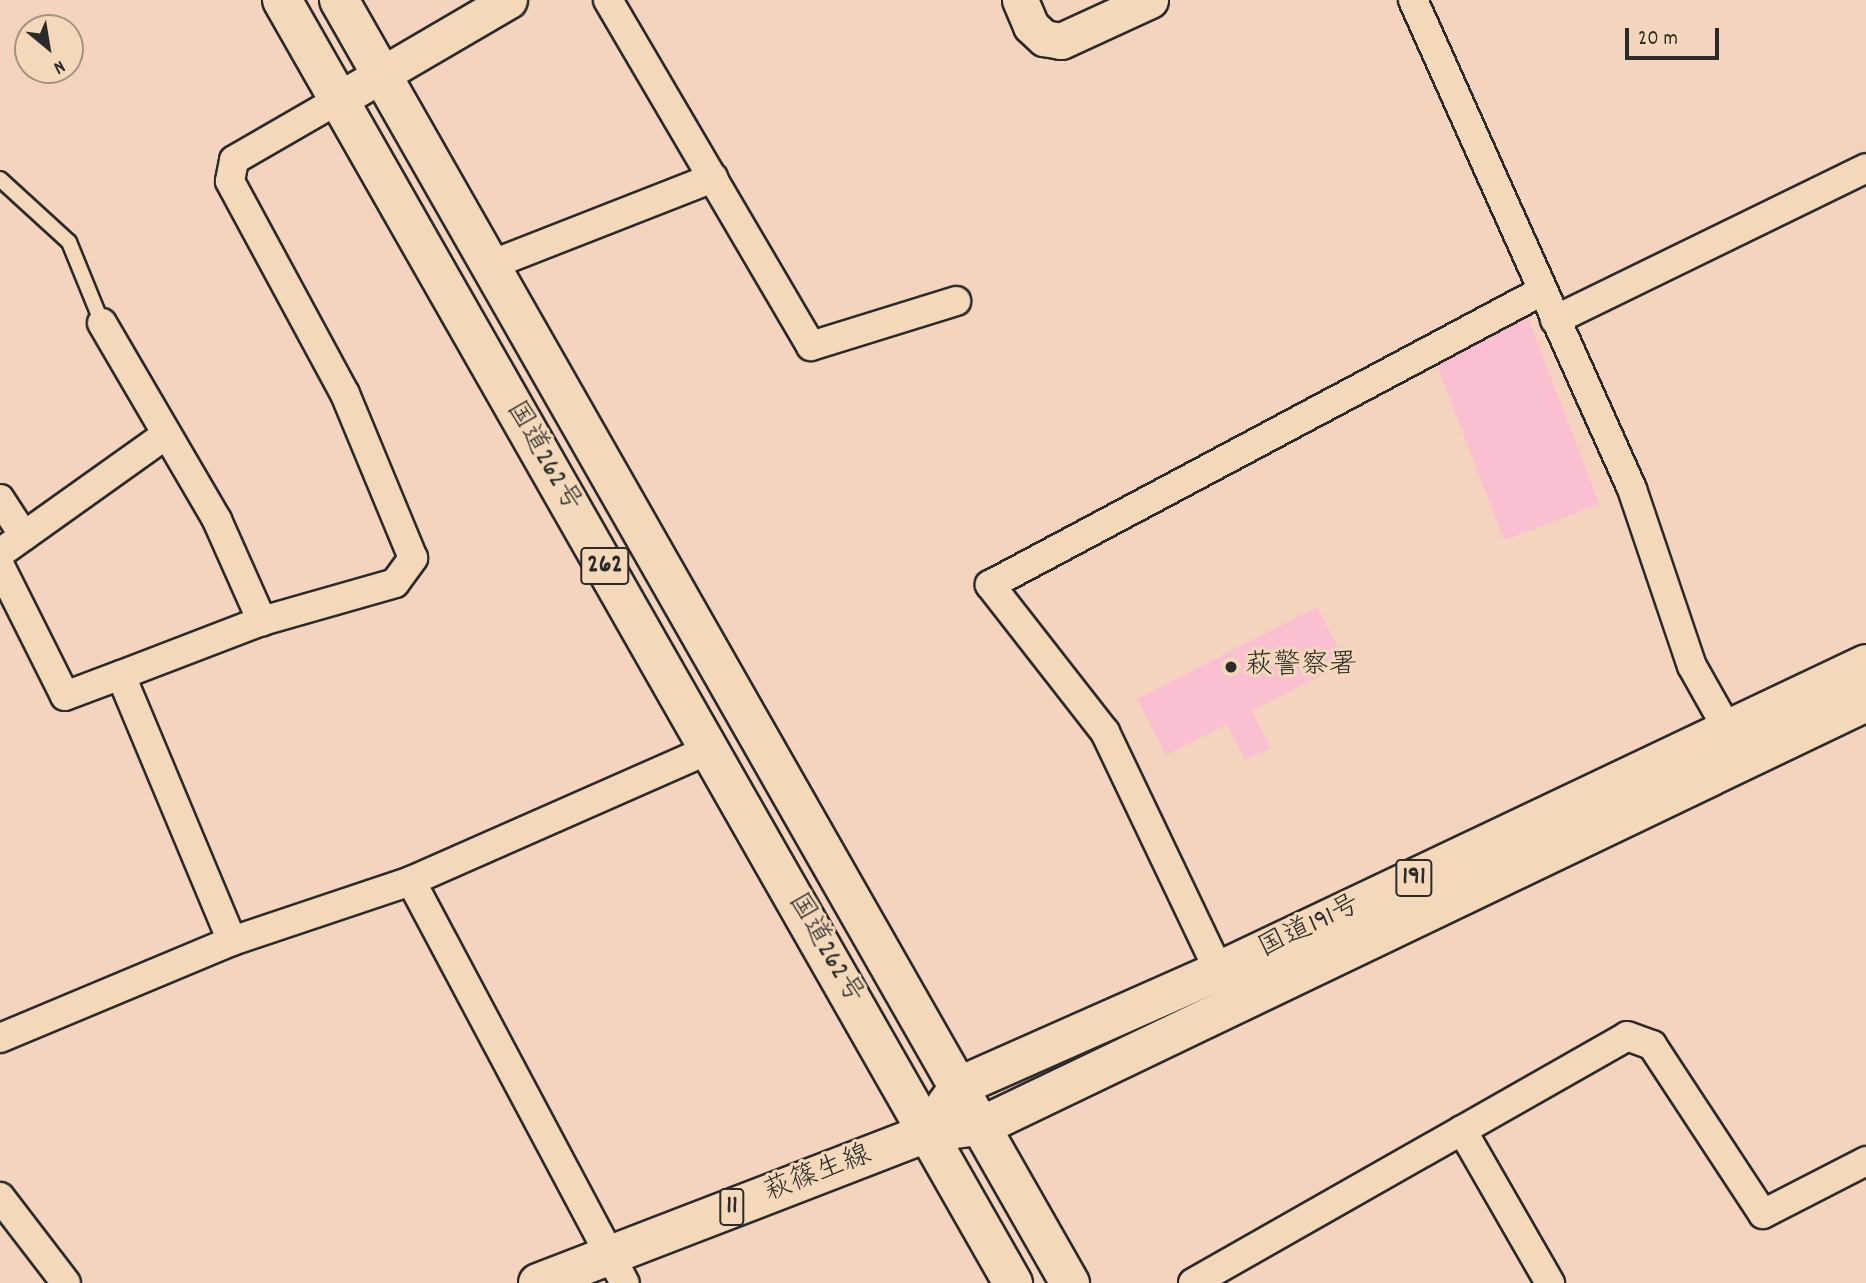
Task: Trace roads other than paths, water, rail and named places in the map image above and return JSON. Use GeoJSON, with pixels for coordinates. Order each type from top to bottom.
{"type":"FeatureCollection","features":[{"type":"Feature","properties":{"kind":"main road","name":"国道262号"},"geometry":{"type":"LineString","coordinates":[[282,0],[927,1133]]}},
{"type":"Feature","properties":{"kind":"main road","name":"国道262号"},"geometry":{"type":"LineString","coordinates":[[339,0],[488,266],[984,1125]]}},
{"type":"Feature","properties":{"kind":"main road","name":"国道191号"},"geometry":{"type":"LineString","coordinates":[[960,1086],[1219,971],[1727,728],[1862,689]]}},
{"type":"Feature","properties":{"kind":"main road","name":"国道191号"},"geometry":{"type":"LineString","coordinates":[[984,1125],[1862,689]]}},
{"type":"Feature","properties":{"kind":"main road"},"geometry":{"type":"LineString","coordinates":[[960,1086],[927,1133],[1013,1283]]}},
{"type":"Feature","properties":{"kind":"main road"},"geometry":{"type":"LineString","coordinates":[[984,1125],[1069,1283]]}},
{"type":"Feature","properties":{"kind":"main road","name":"萩篠生線"},"geometry":{"type":"LineString","coordinates":[[537,1283],[618,1268],[927,1133],[984,1125]]}},
{"type":"Feature","properties":{"kind":"street"},"geometry":{"type":"LineString","coordinates":[[0,566],[65,696],[262,621],[395,583],[413,558],[345,394],[230,181],[234,160],[509,0]]}},
{"type":"Feature","properties":{"kind":"street"},"geometry":{"type":"LineString","coordinates":[[608,0],[811,346],[956,301]]}},
{"type":"Feature","properties":{"kind":"street"},"geometry":{"type":"LineString","coordinates":[[1020,0],[1031,26],[1044,38],[1061,41],[1150,0]]}},
{"type":"Feature","properties":{"kind":"street"},"geometry":{"type":"LineString","coordinates":[[1413,0],[1632,489],[1692,666],[1727,728]]}},
{"type":"Feature","properties":{"kind":"street"},"geometry":{"type":"LineString","coordinates":[[1555,320],[1866,167]]}},
{"type":"Feature","properties":{"kind":"street"},"geometry":{"type":"LineString","coordinates":[[488,266],[713,178]]}},
{"type":"Feature","properties":{"kind":"street"},"geometry":{"type":"LineString","coordinates":[[1219,971],[1105,732],[990,585],[1542,291]]}},
{"type":"Feature","properties":{"kind":"street"},"geometry":{"type":"LineString","coordinates":[[102,323],[164,436],[218,520],[262,621]]}},
{"type":"Feature","properties":{"kind":"street"},"geometry":{"type":"LineString","coordinates":[[0,554],[164,436]]}},
{"type":"Feature","properties":{"kind":"street"},"geometry":{"type":"LineString","coordinates":[[0,499],[24,536]]}},
{"type":"Feature","properties":{"kind":"street"},"geometry":{"type":"LineString","coordinates":[[121,675],[232,942]]}},
{"type":"Feature","properties":{"kind":"street"},"geometry":{"type":"LineString","coordinates":[[0,1038],[232,942],[411,881],[710,749]]}},
{"type":"Feature","properties":{"kind":"street"},"geometry":{"type":"LineString","coordinates":[[411,881],[618,1268]]}},
{"type":"Feature","properties":{"kind":"street"},"geometry":{"type":"LineString","coordinates":[[1193,1283],[1627,1036],[1652,1045],[1763,1214],[1866,1161]]}},
{"type":"Feature","properties":{"kind":"street"},"geometry":{"type":"LineString","coordinates":[[1462,1130],[1550,1283]]}},
{"type":"Feature","properties":{"kind":"street"},"geometry":{"type":"LineString","coordinates":[[0,1197],[66,1283]]}},
{"type":"Feature","properties":{"kind":"lane"},"geometry":{"type":"LineString","coordinates":[[0,179],[69,242],[102,323]]}},
{"type":"Feature","properties":{"kind":"place","name":"萩警察署"},"geometry":{"type":"Point","coordinates":[1231,667]}}]}
